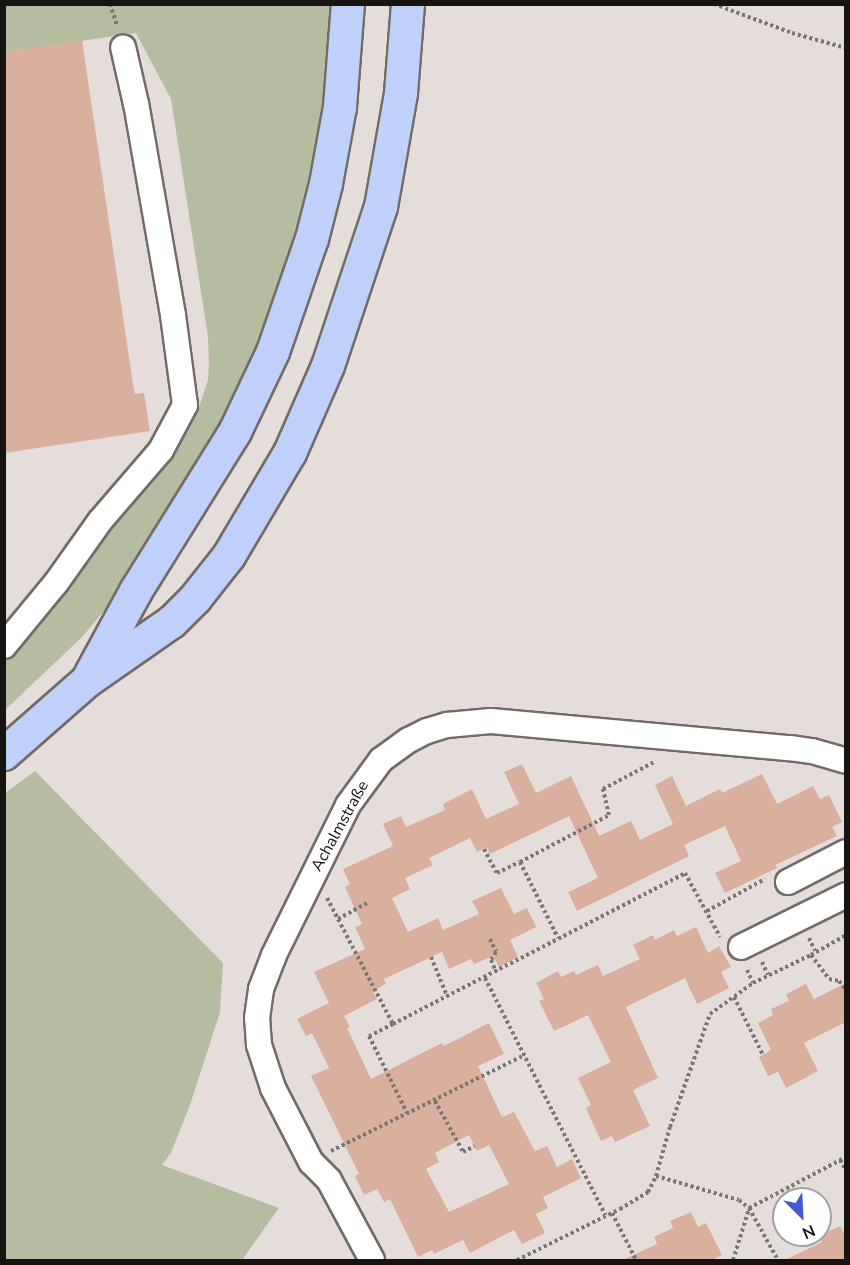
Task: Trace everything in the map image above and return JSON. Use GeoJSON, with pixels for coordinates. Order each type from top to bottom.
{"type":"FeatureCollection","features":[{"type":"Feature","properties":{"kind":"main road"},"geometry":{"type":"LineString","coordinates":[[87,681],[136,591],[235,432],[273,352],[312,239],[326,184],[340,107],[348,4]]}},
{"type":"Feature","properties":{"kind":"main road"},"geometry":{"type":"LineString","coordinates":[[4,754],[87,681],[172,622],[195,599],[229,556],[253,519],[306,423],[336,344],[381,207],[398,120],[410,11]]}},
{"type":"Feature","properties":{"kind":"street"},"geometry":{"type":"LineString","coordinates":[[4,646],[56,583],[100,521],[161,450],[183,414],[185,405],[173,315],[138,116],[123,47]]}},
{"type":"Feature","properties":{"kind":"street","name":"Achalmstraße"},"geometry":{"type":"LineString","coordinates":[[372,1260],[329,1180],[311,1161],[267,1073],[259,1045],[257,1018],[265,975],[348,805],[370,772],[393,750],[427,731],[447,725],[491,721],[801,749],[846,761]]}},
{"type":"Feature","properties":{"kind":"street"},"geometry":{"type":"LineString","coordinates":[[846,852],[791,888],[846,867]]}},
{"type":"Feature","properties":{"kind":"street"},"geometry":{"type":"LineString","coordinates":[[732,945],[846,895]]}},
{"type":"Feature","properties":{"kind":"path"},"geometry":{"type":"LineString","coordinates":[[714,4],[792,33],[846,48]]}},
{"type":"Feature","properties":{"kind":"path"},"geometry":{"type":"LineString","coordinates":[[484,849],[497,873],[520,862],[609,814],[603,789],[693,739]]}},
{"type":"Feature","properties":{"kind":"path"},"geometry":{"type":"LineString","coordinates":[[520,862],[558,938]]}},
{"type":"Feature","properties":{"kind":"path"},"geometry":{"type":"LineString","coordinates":[[313,873],[393,1024]]}},
{"type":"Feature","properties":{"kind":"path"},"geometry":{"type":"LineString","coordinates":[[407,1113],[369,1036],[485,978],[558,938],[685,873],[732,945]]}},
{"type":"Feature","properties":{"kind":"path"},"geometry":{"type":"LineString","coordinates":[[338,919],[369,902]]}},
{"type":"Feature","properties":{"kind":"path"},"geometry":{"type":"LineString","coordinates":[[517,1260],[643,1197],[656,1176],[705,1021],[710,1014],[753,983],[846,935]]}},
{"type":"Feature","properties":{"kind":"path"},"geometry":{"type":"LineString","coordinates":[[490,939],[496,952],[491,960],[496,972]]}},
{"type":"Feature","properties":{"kind":"path"},"geometry":{"type":"LineString","coordinates":[[811,955],[829,979],[839,981],[846,990]]}},
{"type":"Feature","properties":{"kind":"path"},"geometry":{"type":"LineString","coordinates":[[431,957],[447,996]]}},
{"type":"Feature","properties":{"kind":"path"},"geometry":{"type":"LineString","coordinates":[[485,978],[605,1215]]}},
{"type":"Feature","properties":{"kind":"path"},"geometry":{"type":"LineString","coordinates":[[734,997],[763,1055]]}},
{"type":"Feature","properties":{"kind":"path"},"geometry":{"type":"LineString","coordinates":[[311,1161],[524,1055]]}},
{"type":"Feature","properties":{"kind":"path"},"geometry":{"type":"LineString","coordinates":[[435,1101],[463,1152],[475,1146]]}},
{"type":"Feature","properties":{"kind":"path"},"geometry":{"type":"LineString","coordinates":[[733,1260],[749,1208],[846,1157]]}},
{"type":"Feature","properties":{"kind":"path"},"geometry":{"type":"LineString","coordinates":[[840,1160],[846,1170]]}},
{"type":"Feature","properties":{"kind":"path"},"geometry":{"type":"LineString","coordinates":[[656,1176],[739,1200],[749,1208],[778,1260]]}},
{"type":"Feature","properties":{"kind":"path"},"geometry":{"type":"LineString","coordinates":[[612,1213],[636,1260]]}},
{"type":"Feature","properties":{"kind":"green space"},"geometry":{"type":"Polygon","coordinates":[[[5,5],[329,5],[330,10],[322,112],[299,224],[268,317],[234,400],[210,448],[115,598],[82,637],[5,710],[5,658],[20,646],[61,598],[96,544],[166,464],[181,443],[200,404],[208,380],[209,364],[208,337],[171,99],[136,33],[5,52],[5,5]]]}},
{"type":"Feature","properties":{"kind":"green space"},"geometry":{"type":"Polygon","coordinates":[[[35,771],[223,963],[220,1012],[190,1105],[171,1153],[162,1165],[279,1208],[242,1260],[5,1260],[5,793],[35,771]]]}},
{"type":"Feature","properties":{"kind":"building"},"geometry":{"type":"Polygon","coordinates":[[[82,40],[133,384],[135,394],[144,393],[150,431],[4,453],[4,52],[82,40]]]}},
{"type":"Feature","properties":{"kind":"building"},"geometry":{"type":"Polygon","coordinates":[[[522,764],[536,793],[571,776],[599,836],[631,821],[640,840],[673,824],[655,785],[672,776],[686,806],[720,789],[722,793],[762,774],[777,804],[813,786],[820,799],[829,795],[842,822],[832,827],[837,836],[775,865],[777,868],[725,893],[715,873],[741,861],[725,826],[684,845],[689,856],[577,911],[568,892],[598,878],[569,816],[490,854],[487,847],[477,852],[470,838],[429,858],[433,865],[405,878],[410,889],[392,898],[408,932],[438,918],[443,930],[479,914],[472,901],[501,888],[514,914],[527,908],[536,927],[510,940],[518,957],[499,967],[493,956],[474,964],[471,959],[449,969],[442,952],[384,979],[386,984],[373,991],[377,999],[344,1016],[350,1027],[347,1028],[371,1079],[442,1043],[444,1046],[489,1023],[504,1054],[478,1066],[502,1117],[514,1112],[535,1151],[547,1146],[557,1167],[572,1159],[581,1178],[543,1197],[548,1208],[536,1214],[545,1233],[522,1244],[514,1230],[470,1253],[463,1240],[434,1254],[432,1250],[418,1257],[390,1199],[384,1202],[377,1189],[364,1195],[355,1176],[359,1174],[311,1076],[329,1068],[312,1033],[306,1036],[297,1019],[329,1003],[314,972],[365,949],[355,927],[362,924],[345,887],[350,884],[343,869],[393,846],[383,824],[401,816],[406,827],[445,810],[443,804],[472,789],[486,819],[519,804],[504,772],[522,764]],[[469,1135],[435,1153],[439,1162],[426,1169],[449,1212],[509,1184],[489,1145],[477,1151],[469,1135]]]}},
{"type":"Feature","properties":{"kind":"building"},"geometry":{"type":"Polygon","coordinates":[[[696,927],[708,953],[719,946],[731,967],[721,972],[729,988],[697,1004],[685,978],[626,1007],[658,1078],[633,1090],[650,1126],[615,1142],[612,1136],[601,1141],[586,1108],[591,1105],[578,1078],[611,1062],[588,1015],[554,1031],[539,1001],[544,999],[536,983],[558,971],[561,977],[574,971],[576,975],[598,965],[603,976],[640,959],[633,945],[653,935],[655,940],[674,930],[677,936],[696,927]]]}},
{"type":"Feature","properties":{"kind":"building"},"geometry":{"type":"Polygon","coordinates":[[[846,983],[846,1022],[804,1043],[818,1071],[786,1088],[778,1072],[768,1076],[759,1057],[771,1050],[758,1023],[773,1015],[771,1009],[789,1001],[786,994],[806,984],[814,999],[846,983]]]}},
{"type":"Feature","properties":{"kind":"building"},"geometry":{"type":"Polygon","coordinates":[[[691,1212],[698,1227],[706,1223],[722,1255],[712,1260],[623,1260],[657,1244],[654,1237],[673,1228],[670,1221],[691,1212]]]}},
{"type":"Feature","properties":{"kind":"building"},"geometry":{"type":"Polygon","coordinates":[[[840,1226],[846,1238],[846,1260],[785,1260],[812,1247],[832,1247],[832,1230],[840,1226]]]}}]}
